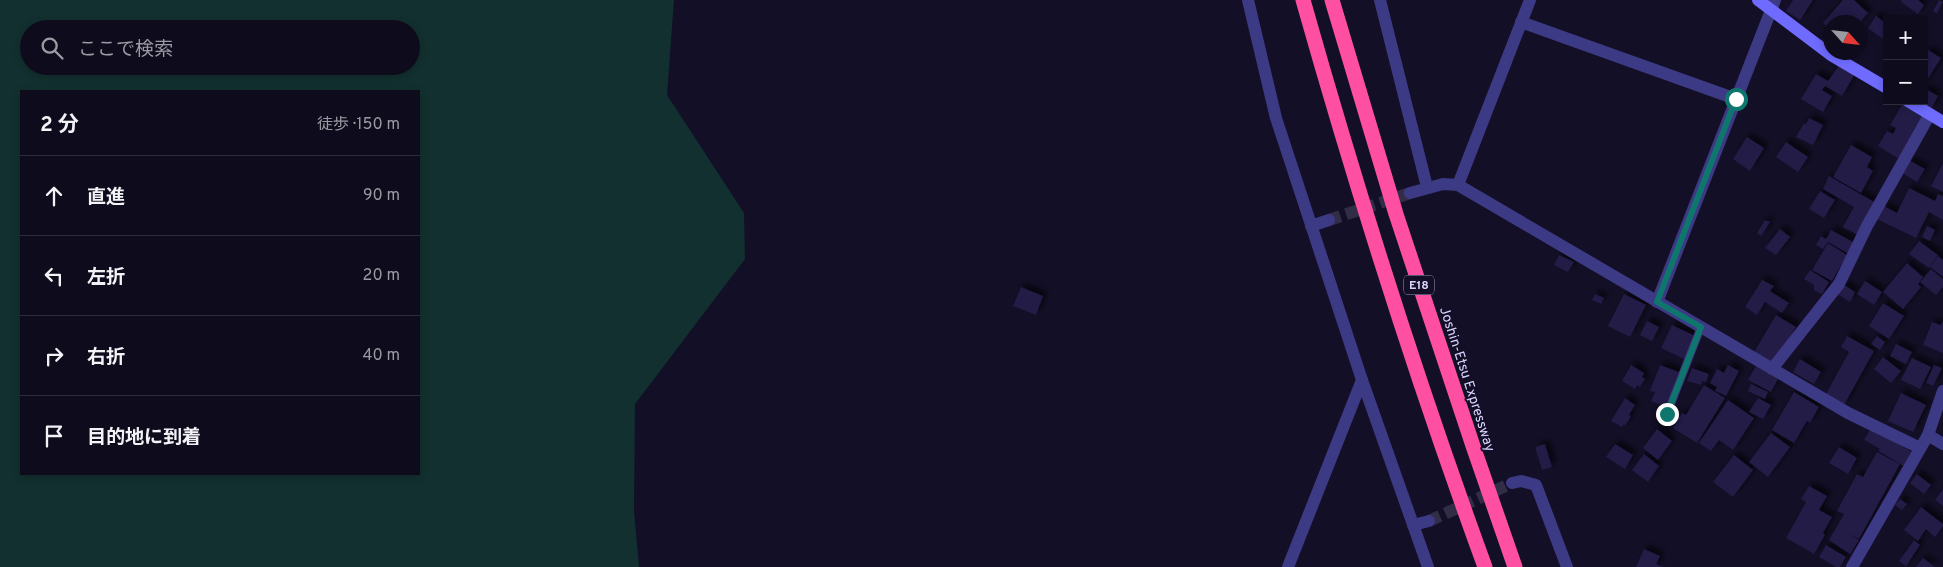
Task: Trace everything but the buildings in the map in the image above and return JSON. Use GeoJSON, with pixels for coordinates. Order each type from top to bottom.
{"type":"FeatureCollection","features":[{"type":"Feature","properties":{"kind":"highway","name":"E18"},"geometry":{"type":"LineString","coordinates":[[1302,0],[1371,228],[1485,567]]}},
{"type":"Feature","properties":{"kind":"highway","name":"Joshin-Etsu Expressway"},"geometry":{"type":"LineString","coordinates":[[1332,0],[1396,214],[1469,436],[1515,567]]}},
{"type":"Feature","properties":{"kind":"main road"},"geometry":{"type":"LineString","coordinates":[[1758,0],[1773,4],[1832,55],[1883,86]]}},
{"type":"Feature","properties":{"kind":"main road"},"geometry":{"type":"LineString","coordinates":[[1915,105],[1943,122]]}},
{"type":"Feature","properties":{"kind":"street"},"geometry":{"type":"LineString","coordinates":[[1248,0],[1276,118],[1362,380],[1428,567]]}},
{"type":"Feature","properties":{"kind":"street"},"geometry":{"type":"LineString","coordinates":[[1380,0],[1427,187]]}},
{"type":"Feature","properties":{"kind":"street"},"geometry":{"type":"LineString","coordinates":[[1458,185],[1530,0]]}},
{"type":"Feature","properties":{"kind":"street"},"geometry":{"type":"LineString","coordinates":[[1657,302],[1773,4]]}},
{"type":"Feature","properties":{"kind":"street"},"geometry":{"type":"LineString","coordinates":[[1521,22],[1736,99]]}},
{"type":"Feature","properties":{"kind":"street"},"geometry":{"type":"LineString","coordinates":[[1772,369],[1839,284],[1867,226],[1930,114]]}},
{"type":"Feature","properties":{"kind":"street"},"geometry":{"type":"LineString","coordinates":[[1410,193],[1443,184],[1458,185],[1848,414],[1920,448]]}},
{"type":"Feature","properties":{"kind":"street"},"geometry":{"type":"LineString","coordinates":[[1311,226],[1329,220]]}},
{"type":"Feature","properties":{"kind":"street"},"geometry":{"type":"LineString","coordinates":[[1288,567],[1362,380]]}},
{"type":"Feature","properties":{"kind":"street"},"geometry":{"type":"LineString","coordinates":[[1852,567],[1928,435],[1943,391]]}},
{"type":"Feature","properties":{"kind":"street"},"geometry":{"type":"LineString","coordinates":[[1928,435],[1943,444]]}},
{"type":"Feature","properties":{"kind":"street"},"geometry":{"type":"LineString","coordinates":[[1512,483],[1521,481],[1536,485],[1567,567]]}},
{"type":"Feature","properties":{"kind":"street"},"geometry":{"type":"LineString","coordinates":[[1413,525],[1429,521]]}},
{"type":"Feature","properties":{"kind":"lane"},"geometry":{"type":"LineString","coordinates":[[1667,414],[1701,327]]}},
{"type":"Feature","properties":{"kind":"green space"},"geometry":{"type":"Polygon","coordinates":[[[0,0],[674,0],[667,95],[744,213],[745,259],[635,404],[634,511],[639,567],[0,567],[0,0]]]}},
{"type":"Feature","properties":{"kind":"tunnel"},"geometry":{"type":"LineString","coordinates":[[1329,220],[1410,193]]}},
{"type":"Feature","properties":{"kind":"tunnel"},"geometry":{"type":"LineString","coordinates":[[1429,521],[1512,483]]}},
{"type":"Feature","properties":{"kind":"route"},"geometry":{"type":"LineString","coordinates":[[1667,414],[1701,327],[1657,302],[1736,99]]}}]}
